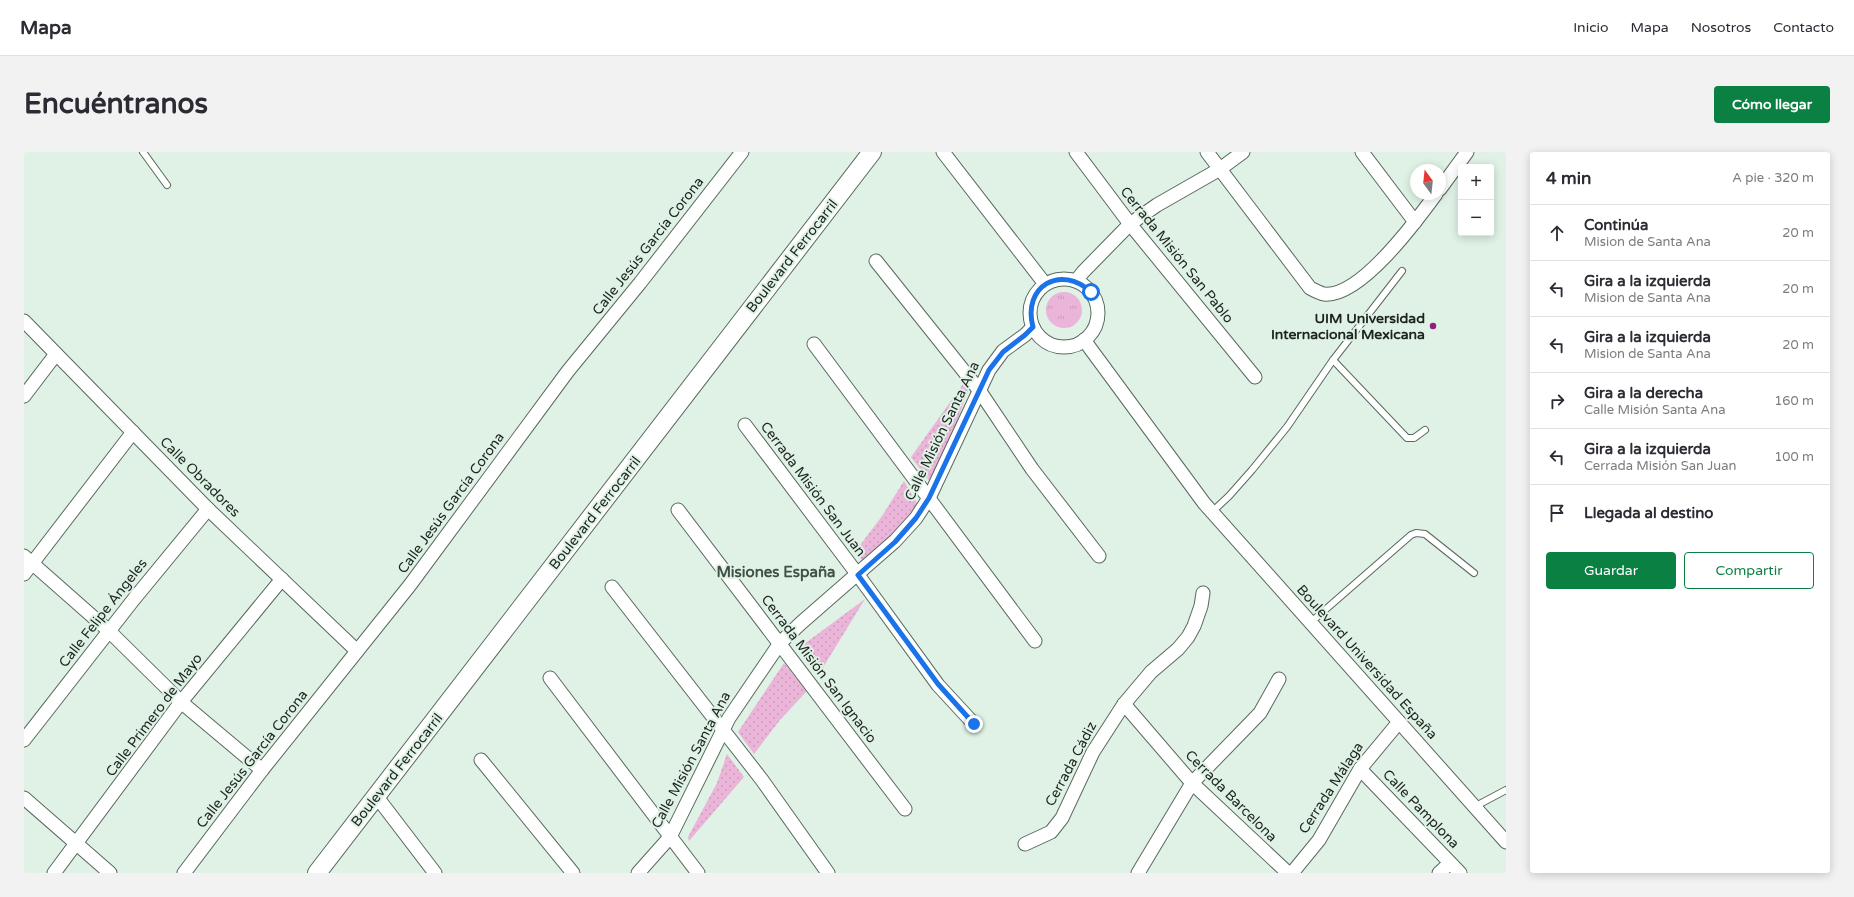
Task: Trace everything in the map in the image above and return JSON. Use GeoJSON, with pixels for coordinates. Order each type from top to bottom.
{"type":"FeatureCollection","features":[{"type":"Feature","properties":{"kind":"main road","name":"Boulevard Ferrocarril"},"geometry":{"type":"LineString","coordinates":[[317,873],[872,152]]}},
{"type":"Feature","properties":{"kind":"street","name":"Calle Jesús García Corona"},"geometry":{"type":"LineString","coordinates":[[184,873],[262,770],[410,585],[568,371],[640,283],[742,152]]}},
{"type":"Feature","properties":{"kind":"street"},"geometry":{"type":"LineString","coordinates":[[943,152],[1045,284]]}},
{"type":"Feature","properties":{"kind":"street","name":"Cerrada Misión San Pablo"},"geometry":{"type":"LineString","coordinates":[[1076,152],[1130,224],[1256,377]]}},
{"type":"Feature","properties":{"kind":"street"},"geometry":{"type":"LineString","coordinates":[[1207,152],[1310,288],[1325,294],[1332,293],[1356,281],[1384,258],[1432,200]]}},
{"type":"Feature","properties":{"kind":"street"},"geometry":{"type":"LineString","coordinates":[[1076,281],[1082,272],[1130,224],[1157,205],[1220,170],[1243,152]]}},
{"type":"Feature","properties":{"kind":"street"},"geometry":{"type":"LineString","coordinates":[[1362,152],[1415,222]]}},
{"type":"Feature","properties":{"kind":"street"},"geometry":{"type":"LineString","coordinates":[[1446,181],[1467,152]]}},
{"type":"Feature","properties":{"kind":"street"},"geometry":{"type":"LineString","coordinates":[[876,261],[979,390],[1032,469],[1099,556]]}},
{"type":"Feature","properties":{"kind":"street"},"geometry":{"type":"LineString","coordinates":[[1061,280],[1076,281],[1091,292],[1097,303],[1098,311],[1096,323],[1091,333],[1084,340],[1073,345],[1061,347],[1050,344],[1040,337],[1033,327],[1030,315],[1031,303],[1036,293],[1045,284],[1061,280]]}},
{"type":"Feature","properties":{"kind":"street","name":"Calle Obradores"},"geometry":{"type":"LineString","coordinates":[[24,321],[208,508],[357,651]]}},
{"type":"Feature","properties":{"kind":"street","name":"Calle Misión Santa Ana"},"geometry":{"type":"LineString","coordinates":[[638,873],[670,837],[728,718],[780,643],[801,622],[895,542],[916,518],[929,498],[989,370],[1003,352],[1033,327]]}},
{"type":"Feature","properties":{"kind":"street","name":"Boulevard Universidad España"},"geometry":{"type":"LineString","coordinates":[[1084,340],[1208,508],[1506,842]]}},
{"type":"Feature","properties":{"kind":"street"},"geometry":{"type":"LineString","coordinates":[[814,344],[1035,641]]}},
{"type":"Feature","properties":{"kind":"street"},"geometry":{"type":"LineString","coordinates":[[24,396],[56,354]]}},
{"type":"Feature","properties":{"kind":"street","name":"Cerrada Misión San Juan"},"geometry":{"type":"LineString","coordinates":[[745,425],[938,684],[974,724]]}},
{"type":"Feature","properties":{"kind":"street"},"geometry":{"type":"LineString","coordinates":[[133,432],[27,565],[108,631],[181,702],[262,770]]}},
{"type":"Feature","properties":{"kind":"street","name":"Calle Felipe Ángeles"},"geometry":{"type":"LineString","coordinates":[[24,740],[108,631],[208,508]]}},
{"type":"Feature","properties":{"kind":"street","name":"Cerrada Misión San Ignacio"},"geometry":{"type":"LineString","coordinates":[[678,510],[906,809]]}},
{"type":"Feature","properties":{"kind":"street","name":"Calle Primero de Mayo"},"geometry":{"type":"LineString","coordinates":[[54,873],[181,702],[282,579]]}},
{"type":"Feature","properties":{"kind":"street"},"geometry":{"type":"LineString","coordinates":[[612,587],[766,786],[828,873]]}},
{"type":"Feature","properties":{"kind":"street","name":"Cerrada Cádiz"},"geometry":{"type":"LineString","coordinates":[[1026,844],[1051,832],[1062,818],[1093,752],[1124,704],[1151,672],[1178,649],[1188,637],[1196,620],[1203,593]]}},
{"type":"Feature","properties":{"kind":"street"},"geometry":{"type":"LineString","coordinates":[[550,678],[698,873]]}},
{"type":"Feature","properties":{"kind":"street"},"geometry":{"type":"LineString","coordinates":[[1138,873],[1147,861],[1192,784],[1260,714],[1279,679]]}},
{"type":"Feature","properties":{"kind":"street","name":"Cerrada Barcelona"},"geometry":{"type":"LineString","coordinates":[[1124,704],[1192,784],[1288,873]]}},
{"type":"Feature","properties":{"kind":"street","name":"Cerrada Málaga"},"geometry":{"type":"LineString","coordinates":[[1292,873],[1319,840],[1360,769],[1399,722]]}},
{"type":"Feature","properties":{"kind":"street"},"geometry":{"type":"LineString","coordinates":[[481,760],[573,873]]}},
{"type":"Feature","properties":{"kind":"street","name":"Calle Pamplona"},"geometry":{"type":"LineString","coordinates":[[1360,769],[1460,873]]}},
{"type":"Feature","properties":{"kind":"street"},"geometry":{"type":"LineString","coordinates":[[377,797],[435,873]]}},
{"type":"Feature","properties":{"kind":"street"},"geometry":{"type":"LineString","coordinates":[[24,798],[110,873]]}},
{"type":"Feature","properties":{"kind":"street"},"geometry":{"type":"LineString","coordinates":[[1439,873],[1450,862]]}},
{"type":"Feature","properties":{"kind":"lane"},"geometry":{"type":"LineString","coordinates":[[143,152],[167,185]]}},
{"type":"Feature","properties":{"kind":"lane"},"geometry":{"type":"LineString","coordinates":[[1208,508],[1229,496],[1252,470],[1291,420],[1333,360],[1402,271]]}},
{"type":"Feature","properties":{"kind":"lane"},"geometry":{"type":"LineString","coordinates":[[1333,360],[1407,438],[1414,438],[1425,430]]}},
{"type":"Feature","properties":{"kind":"lane"},"geometry":{"type":"LineString","coordinates":[[1310,622],[1411,535],[1416,533],[1425,534],[1474,573]]}},
{"type":"Feature","properties":{"kind":"lane"},"geometry":{"type":"LineString","coordinates":[[1474,807],[1506,790]]}},
{"type":"Feature","properties":{"kind":"green space"},"geometry":{"type":"Polygon","coordinates":[[[1064,292],[1077,297],[1082,310],[1077,323],[1064,328],[1051,323],[1046,310],[1051,297],[1064,292]]]}},
{"type":"Feature","properties":{"kind":"green space"},"geometry":{"type":"Polygon","coordinates":[[[963,384],[968,390],[951,439],[930,482],[911,457],[963,384]]]}},
{"type":"Feature","properties":{"kind":"green space"},"geometry":{"type":"Polygon","coordinates":[[[904,481],[918,505],[895,534],[863,561],[855,552],[882,516],[904,481]]]}},
{"type":"Feature","properties":{"kind":"green space"},"geometry":{"type":"Polygon","coordinates":[[[865,599],[819,674],[800,647],[865,599]]]}},
{"type":"Feature","properties":{"kind":"green space"},"geometry":{"type":"Polygon","coordinates":[[[784,663],[807,691],[780,720],[754,754],[738,732],[784,663]]]}},
{"type":"Feature","properties":{"kind":"green space"},"geometry":{"type":"Polygon","coordinates":[[[727,754],[744,777],[689,841],[688,837],[717,783],[727,754]]]}},
{"type":"Feature","properties":{"kind":"place","name":"UIM Universidad Internacional Mexicana"},"geometry":{"type":"Point","coordinates":[1433,326]}},
{"type":"Feature","properties":{"kind":"district","name":"Misiones España"},"geometry":{"type":"Point","coordinates":[776,572]}},
{"type":"Feature","properties":{"kind":"route"},"geometry":{"type":"LineString","coordinates":[[974,724],[938,684],[910,648],[858,575],[895,542],[916,518],[929,498],[989,370],[1003,352],[1033,327],[1030,315],[1031,303],[1036,293],[1045,284],[1061,280],[1076,281],[1091,292]]}}]}
